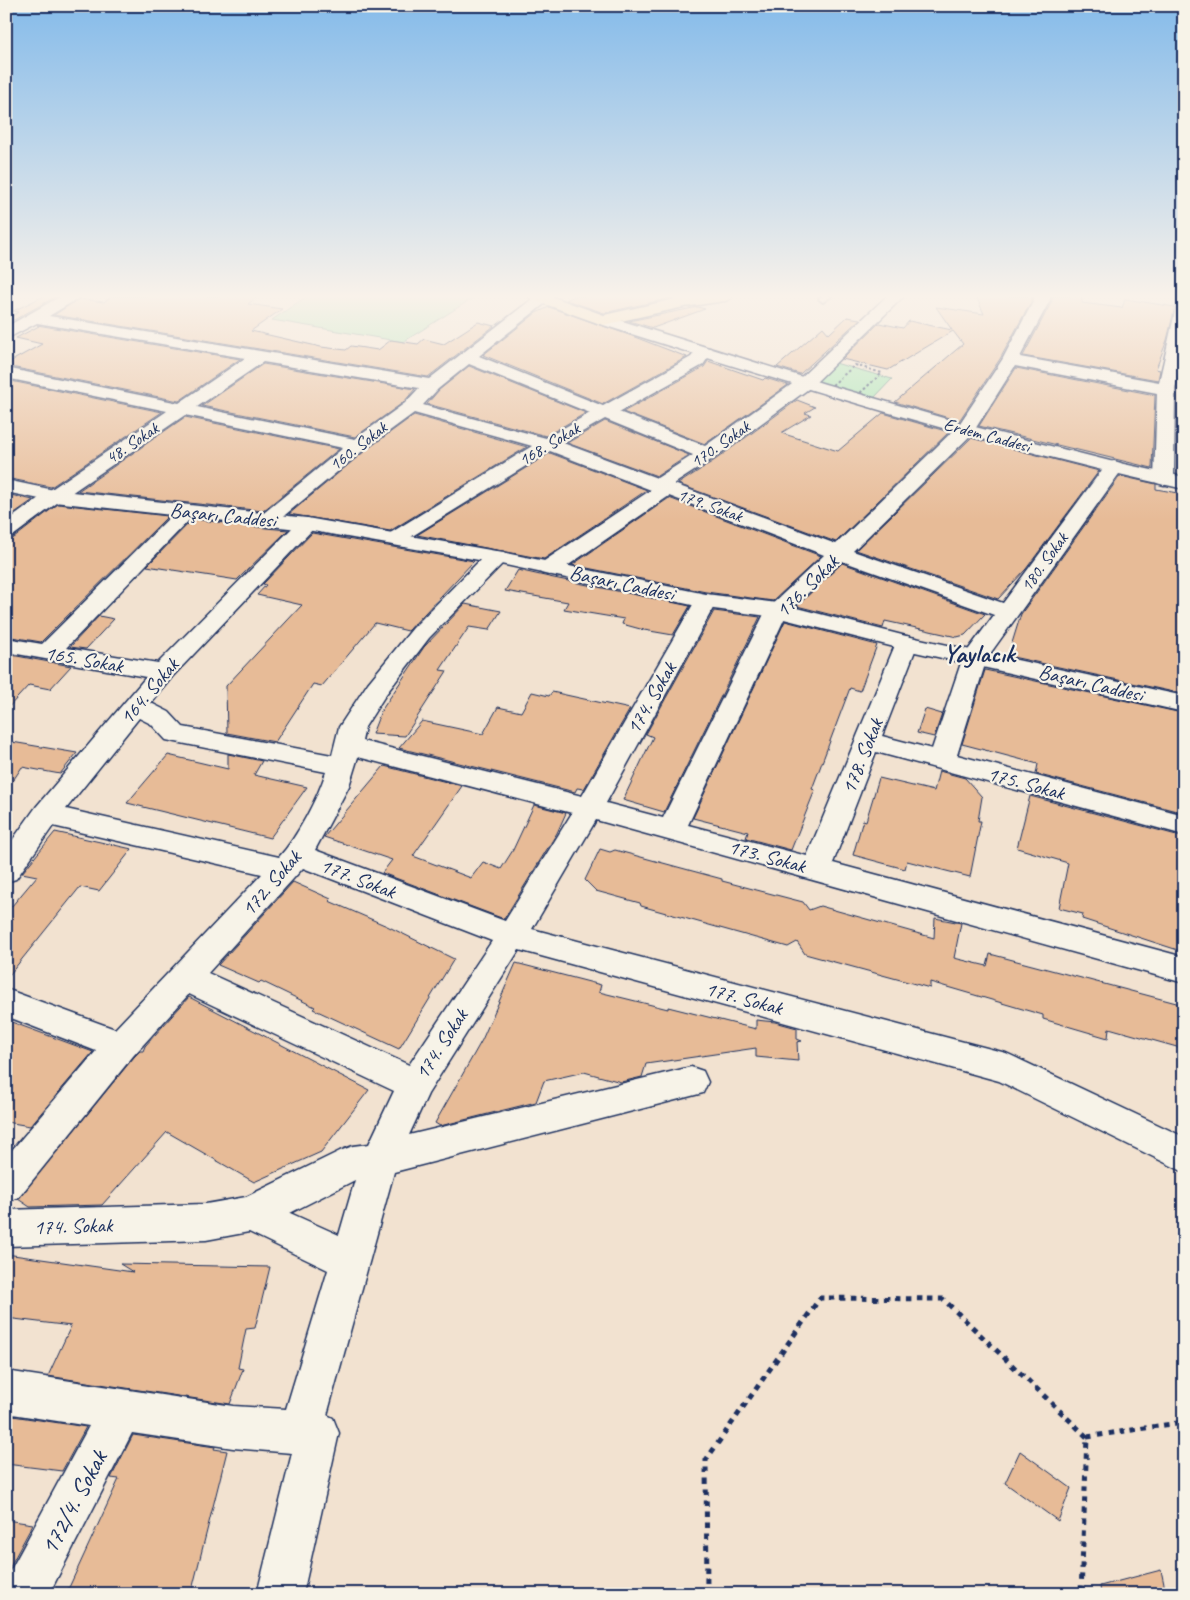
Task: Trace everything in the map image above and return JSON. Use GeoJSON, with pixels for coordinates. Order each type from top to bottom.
{"type":"FeatureCollection","features":[{"type":"Feature","properties":{"kind":"street","name":"48. Sokak"},"geometry":{"type":"LineString","coordinates":[[6,532],[54,496],[238,371]]}},
{"type":"Feature","properties":{"kind":"street"},"geometry":{"type":"LineString","coordinates":[[344,371],[432,386]]}},
{"type":"Feature","properties":{"kind":"street","name":"160. Sokak"},"geometry":{"type":"LineString","coordinates":[[267,520],[358,445],[410,407],[432,386],[452,371]]}},
{"type":"Feature","properties":{"kind":"street"},"geometry":{"type":"LineString","coordinates":[[500,371],[707,454]]}},
{"type":"Feature","properties":{"kind":"street","name":"168. Sokak"},"geometry":{"type":"LineString","coordinates":[[394,539],[548,444],[681,371]]}},
{"type":"Feature","properties":{"kind":"street","name":"Erdem Caddesi"},"geometry":{"type":"LineString","coordinates":[[764,371],[965,430],[1184,483]]}},
{"type":"Feature","properties":{"kind":"street","name":"170. Sokak"},"geometry":{"type":"LineString","coordinates":[[549,568],[804,383],[817,371]]}},
{"type":"Feature","properties":{"kind":"street","name":"176. Sokak"},"geometry":{"type":"LineString","coordinates":[[671,831],[777,610],[839,553],[965,430],[1003,371]]}},
{"type":"Feature","properties":{"kind":"street"},"geometry":{"type":"LineString","coordinates":[[1067,371],[1166,389]]}},
{"type":"Feature","properties":{"kind":"street"},"geometry":{"type":"LineString","coordinates":[[1164,479],[1166,389],[1170,371]]}},
{"type":"Feature","properties":{"kind":"street"},"geometry":{"type":"LineString","coordinates":[[6,373],[358,445]]}},
{"type":"Feature","properties":{"kind":"street","name":"179. Sokak"},"geometry":{"type":"LineString","coordinates":[[410,407],[548,444],[839,553],[1007,612]]}},
{"type":"Feature","properties":{"kind":"street","name":"180. Sokak"},"geometry":{"type":"LineString","coordinates":[[942,760],[975,657],[1114,467]]}},
{"type":"Feature","properties":{"kind":"street","name":"Başarı Caddesi"},"geometry":{"type":"LineString","coordinates":[[6,486],[54,496],[307,524],[496,557],[706,600],[777,610],[906,642],[1184,704]]}},
{"type":"Feature","properties":{"kind":"street"},"geometry":{"type":"LineString","coordinates":[[47,653],[187,511]]}},
{"type":"Feature","properties":{"kind":"street","name":"164. Sokak"},"geometry":{"type":"LineString","coordinates":[[6,871],[46,814],[162,672],[307,524]]}},
{"type":"Feature","properties":{"kind":"street","name":"172. Sokak"},"geometry":{"type":"LineString","coordinates":[[6,1185],[121,1046],[292,862],[334,786],[345,756],[352,727],[382,682],[421,632],[496,557]]}},
{"type":"Feature","properties":{"kind":"street","name":"174. Sokak"},"geometry":{"type":"LineString","coordinates":[[6,1228],[206,1222],[250,1214],[354,1163],[380,1159],[415,1084],[512,936],[589,808],[706,600]]}},
{"type":"Feature","properties":{"kind":"street","name":"178. Sokak"},"geometry":{"type":"LineString","coordinates":[[816,869],[869,741],[906,642]]}},
{"type":"Feature","properties":{"kind":"street","name":"165. Sokak"},"geometry":{"type":"LineString","coordinates":[[6,645],[162,672]]}},
{"type":"Feature","properties":{"kind":"street","name":"173. Sokak"},"geometry":{"type":"LineString","coordinates":[[136,706],[160,718],[175,734],[345,756],[589,808],[1184,970]]}},
{"type":"Feature","properties":{"kind":"street","name":"175. Sokak"},"geometry":{"type":"LineString","coordinates":[[869,741],[1184,824]]}},
{"type":"Feature","properties":{"kind":"street","name":"177. Sokak"},"geometry":{"type":"LineString","coordinates":[[46,814],[292,862],[512,936],[1006,1068],[1184,1155]]}},
{"type":"Feature","properties":{"kind":"street"},"geometry":{"type":"LineString","coordinates":[[185,977],[415,1084]]}},
{"type":"Feature","properties":{"kind":"street"},"geometry":{"type":"LineString","coordinates":[[6,1002],[121,1046]]}},
{"type":"Feature","properties":{"kind":"street"},"geometry":{"type":"LineString","coordinates":[[301,1432],[380,1159],[691,1082]]}},
{"type":"Feature","properties":{"kind":"street"},"geometry":{"type":"LineString","coordinates":[[250,1214],[350,1260]]}},
{"type":"Feature","properties":{"kind":"street"},"geometry":{"type":"LineString","coordinates":[[6,1392],[234,1427],[318,1433],[280,1594]]}},
{"type":"Feature","properties":{"kind":"street","name":"172/4. Sokak"},"geometry":{"type":"LineString","coordinates":[[24,1594],[121,1410]]}},
{"type":"Feature","properties":{"kind":"path"},"geometry":{"type":"LineString","coordinates":[[707,1594],[706,1460],[820,1298],[942,1299],[1087,1437],[1082,1594]]}},
{"type":"Feature","properties":{"kind":"path"},"geometry":{"type":"LineString","coordinates":[[1087,1437],[1184,1422]]}},
{"type":"Feature","properties":{"kind":"green space"},"geometry":{"type":"Polygon","coordinates":[[[827,371],[862,371],[892,379],[873,399],[815,382],[827,371]]]}},
{"type":"Feature","properties":{"kind":"building"},"geometry":{"type":"Polygon","coordinates":[[[29,371],[223,371],[179,401],[29,371]]]}},
{"type":"Feature","properties":{"kind":"building"},"geometry":{"type":"Polygon","coordinates":[[[253,371],[304,371],[415,389],[404,402],[355,437],[202,406],[253,371]]]}},
{"type":"Feature","properties":{"kind":"building"},"geometry":{"type":"Polygon","coordinates":[[[390,371],[436,371],[428,377],[390,371]]]}},
{"type":"Feature","properties":{"kind":"building"},"geometry":{"type":"Polygon","coordinates":[[[463,371],[481,371],[586,413],[546,436],[427,404],[439,390],[463,371]]]}},
{"type":"Feature","properties":{"kind":"building"},"geometry":{"type":"Polygon","coordinates":[[[521,371],[663,371],[603,404],[521,371]]]}},
{"type":"Feature","properties":{"kind":"building"},"geometry":{"type":"Polygon","coordinates":[[[697,371],[736,371],[763,380],[765,378],[788,385],[705,444],[623,412],[697,371]]]}},
{"type":"Feature","properties":{"kind":"building"},"geometry":{"type":"Polygon","coordinates":[[[789,371],[804,371],[800,374],[789,371]]]}},
{"type":"Feature","properties":{"kind":"building"},"geometry":{"type":"Polygon","coordinates":[[[932,371],[992,371],[959,421],[895,402],[932,371]]]}},
{"type":"Feature","properties":{"kind":"building"},"geometry":{"type":"Polygon","coordinates":[[[1014,371],[1030,371],[1155,395],[1152,468],[979,426],[1014,371]]]}},
{"type":"Feature","properties":{"kind":"building"},"geometry":{"type":"Polygon","coordinates":[[[1106,371],[1160,371],[1158,380],[1106,371]]]}},
{"type":"Feature","properties":{"kind":"building"},"geometry":{"type":"Polygon","coordinates":[[[6,380],[162,412],[51,487],[6,478],[6,380]]]}},
{"type":"Feature","properties":{"kind":"building"},"geometry":{"type":"Polygon","coordinates":[[[797,400],[815,407],[805,413],[811,415],[781,433],[838,451],[883,413],[949,432],[836,542],[678,484],[715,460],[797,400]]]}},
{"type":"Feature","properties":{"kind":"building"},"geometry":{"type":"Polygon","coordinates":[[[414,415],[527,447],[390,531],[289,514],[366,450],[414,415]]]}},
{"type":"Feature","properties":{"kind":"building"},"geometry":{"type":"Polygon","coordinates":[[[185,417],[339,449],[263,511],[78,491],[185,417]]]}},
{"type":"Feature","properties":{"kind":"building"},"geometry":{"type":"Polygon","coordinates":[[[605,421],[689,455],[657,476],[567,443],[605,421]]]}},
{"type":"Feature","properties":{"kind":"building"},"geometry":{"type":"Polygon","coordinates":[[[971,438],[1099,471],[1026,569],[998,599],[856,550],[971,438]]]}},
{"type":"Feature","properties":{"kind":"building"},"geometry":{"type":"Polygon","coordinates":[[[550,453],[647,490],[544,559],[417,535],[550,453]]]}},
{"type":"Feature","properties":{"kind":"building"},"geometry":{"type":"Polygon","coordinates":[[[1120,476],[1156,484],[1156,489],[1184,494],[1183,694],[1008,656],[1021,614],[1120,476]]]}},
{"type":"Feature","properties":{"kind":"building"},"geometry":{"type":"Polygon","coordinates":[[[6,494],[33,500],[6,519],[6,494]]]}},
{"type":"Feature","properties":{"kind":"building"},"geometry":{"type":"Polygon","coordinates":[[[669,498],[821,556],[773,601],[706,592],[572,565],[669,498]]]}},
{"type":"Feature","properties":{"kind":"building"},"geometry":{"type":"Polygon","coordinates":[[[58,504],[168,516],[41,642],[6,636],[6,540],[14,538],[58,504]]]}},
{"type":"Feature","properties":{"kind":"building"},"geometry":{"type":"Polygon","coordinates":[[[193,519],[288,530],[237,580],[147,566],[193,519]]]}},
{"type":"Feature","properties":{"kind":"building"},"geometry":{"type":"Polygon","coordinates":[[[312,533],[474,561],[408,631],[375,623],[322,686],[313,684],[275,742],[227,733],[226,686],[302,605],[257,595],[266,585],[263,584],[312,533]]]}},
{"type":"Feature","properties":{"kind":"building"},"geometry":{"type":"Polygon","coordinates":[[[842,563],[985,614],[965,635],[957,637],[885,621],[883,628],[797,606],[842,563]]]}},
{"type":"Feature","properties":{"kind":"building"},"geometry":{"type":"Polygon","coordinates":[[[518,570],[690,606],[673,635],[644,630],[622,624],[624,619],[564,609],[568,602],[505,591],[518,570]]]}},
{"type":"Feature","properties":{"kind":"building"},"geometry":{"type":"Polygon","coordinates":[[[465,604],[501,611],[489,630],[469,627],[440,670],[447,671],[405,736],[372,734],[381,711],[424,647],[465,604]]]}},
{"type":"Feature","properties":{"kind":"building"},"geometry":{"type":"Polygon","coordinates":[[[714,611],[760,617],[664,812],[623,800],[653,737],[646,734],[714,611]]]}},
{"type":"Feature","properties":{"kind":"building"},"geometry":{"type":"Polygon","coordinates":[[[99,616],[114,619],[86,649],[70,647],[99,616]]]}},
{"type":"Feature","properties":{"kind":"building"},"geometry":{"type":"Polygon","coordinates":[[[785,621],[877,645],[860,691],[850,688],[812,789],[815,790],[791,850],[746,838],[748,832],[693,818],[785,621]]]}},
{"type":"Feature","properties":{"kind":"building"},"geometry":{"type":"Polygon","coordinates":[[[6,654],[71,666],[50,689],[29,685],[6,710],[6,654]]]}},
{"type":"Feature","properties":{"kind":"building"},"geometry":{"type":"Polygon","coordinates":[[[985,670],[1182,713],[1180,768],[1184,771],[1184,813],[1036,774],[1038,764],[962,744],[985,670]]]}},
{"type":"Feature","properties":{"kind":"building"},"geometry":{"type":"Polygon","coordinates":[[[532,692],[549,696],[552,692],[630,709],[584,789],[577,788],[575,792],[399,748],[422,721],[483,734],[498,707],[521,712],[532,692]]]}},
{"type":"Feature","properties":{"kind":"building"},"geometry":{"type":"Polygon","coordinates":[[[925,709],[942,714],[934,737],[917,733],[925,709]]]}},
{"type":"Feature","properties":{"kind":"building"},"geometry":{"type":"Polygon","coordinates":[[[6,741],[77,753],[60,774],[22,767],[6,791],[6,741]]]}},
{"type":"Feature","properties":{"kind":"building"},"geometry":{"type":"Polygon","coordinates":[[[228,754],[262,761],[254,775],[307,787],[270,838],[127,803],[168,755],[228,769],[228,754]]]}},
{"type":"Feature","properties":{"kind":"building"},"geometry":{"type":"Polygon","coordinates":[[[384,766],[462,786],[413,856],[471,878],[483,862],[501,869],[513,850],[534,805],[566,813],[557,833],[504,919],[382,873],[392,860],[324,837],[384,766]]]}},
{"type":"Feature","properties":{"kind":"building"},"geometry":{"type":"Polygon","coordinates":[[[939,771],[965,778],[982,797],[978,821],[981,821],[970,877],[907,861],[905,869],[853,855],[863,820],[866,821],[879,778],[934,791],[939,771]]]}},
{"type":"Feature","properties":{"kind":"building"},"geometry":{"type":"Polygon","coordinates":[[[1030,796],[1184,837],[1184,952],[1082,919],[1083,914],[1059,908],[1068,863],[1017,848],[1030,796]]]}},
{"type":"Feature","properties":{"kind":"building"},"geometry":{"type":"Polygon","coordinates":[[[55,832],[132,849],[99,891],[80,887],[6,979],[6,913],[37,876],[22,873],[55,832]]]}},
{"type":"Feature","properties":{"kind":"building"},"geometry":{"type":"Polygon","coordinates":[[[600,849],[610,852],[615,850],[803,902],[809,910],[820,906],[934,938],[935,918],[961,923],[954,958],[987,966],[990,954],[1184,1005],[1184,1049],[1109,1028],[1108,1038],[1043,1019],[1043,1015],[930,982],[930,988],[805,954],[797,942],[788,947],[641,906],[640,903],[596,891],[585,880],[600,849]]]}},
{"type":"Feature","properties":{"kind":"building"},"geometry":{"type":"Polygon","coordinates":[[[293,882],[331,899],[329,901],[387,926],[454,959],[399,1049],[313,1009],[315,1007],[261,981],[259,983],[218,965],[293,882]]]}},
{"type":"Feature","properties":{"kind":"building"},"geometry":{"type":"Polygon","coordinates":[[[516,963],[601,985],[599,992],[668,1009],[668,1007],[756,1029],[756,1020],[775,1022],[797,1028],[797,1039],[802,1041],[797,1042],[798,1061],[756,1057],[756,1048],[646,1064],[642,1077],[621,1082],[584,1072],[544,1081],[536,1102],[440,1126],[435,1123],[482,1040],[516,963]]]}},
{"type":"Feature","properties":{"kind":"building"},"geometry":{"type":"Polygon","coordinates":[[[189,997],[369,1090],[321,1152],[254,1182],[167,1132],[102,1205],[30,1207],[18,1199],[134,1057],[140,1051],[143,1051],[145,1046],[189,997]]]}},
{"type":"Feature","properties":{"kind":"building"},"geometry":{"type":"Polygon","coordinates":[[[6,1020],[93,1052],[30,1126],[6,1122],[6,1020]]]}},
{"type":"Feature","properties":{"kind":"building"},"geometry":{"type":"Polygon","coordinates":[[[6,1254],[133,1272],[120,1264],[270,1267],[255,1328],[246,1329],[238,1368],[243,1369],[230,1404],[48,1376],[71,1326],[6,1318],[6,1254]]]}},
{"type":"Feature","properties":{"kind":"building"},"geometry":{"type":"Polygon","coordinates":[[[6,1415],[86,1427],[62,1471],[6,1464],[6,1415]]]}},
{"type":"Feature","properties":{"kind":"building"},"geometry":{"type":"Polygon","coordinates":[[[133,1435],[215,1447],[214,1449],[227,1451],[191,1594],[66,1594],[119,1479],[111,1478],[133,1435]]]}},
{"type":"Feature","properties":{"kind":"building"},"geometry":{"type":"Polygon","coordinates":[[[1020,1451],[1071,1488],[1058,1521],[1005,1483],[1020,1451]]]}},
{"type":"Feature","properties":{"kind":"building"},"geometry":{"type":"Polygon","coordinates":[[[6,1520],[33,1524],[6,1574],[6,1520]]]}},
{"type":"Feature","properties":{"kind":"building"},"geometry":{"type":"Polygon","coordinates":[[[1161,1570],[1166,1594],[1101,1594],[1100,1586],[1161,1570]]]}},
{"type":"Feature","properties":{"kind":"district","name":"Yaylacık"},"geometry":{"type":"Point","coordinates":[979,653]}}]}
